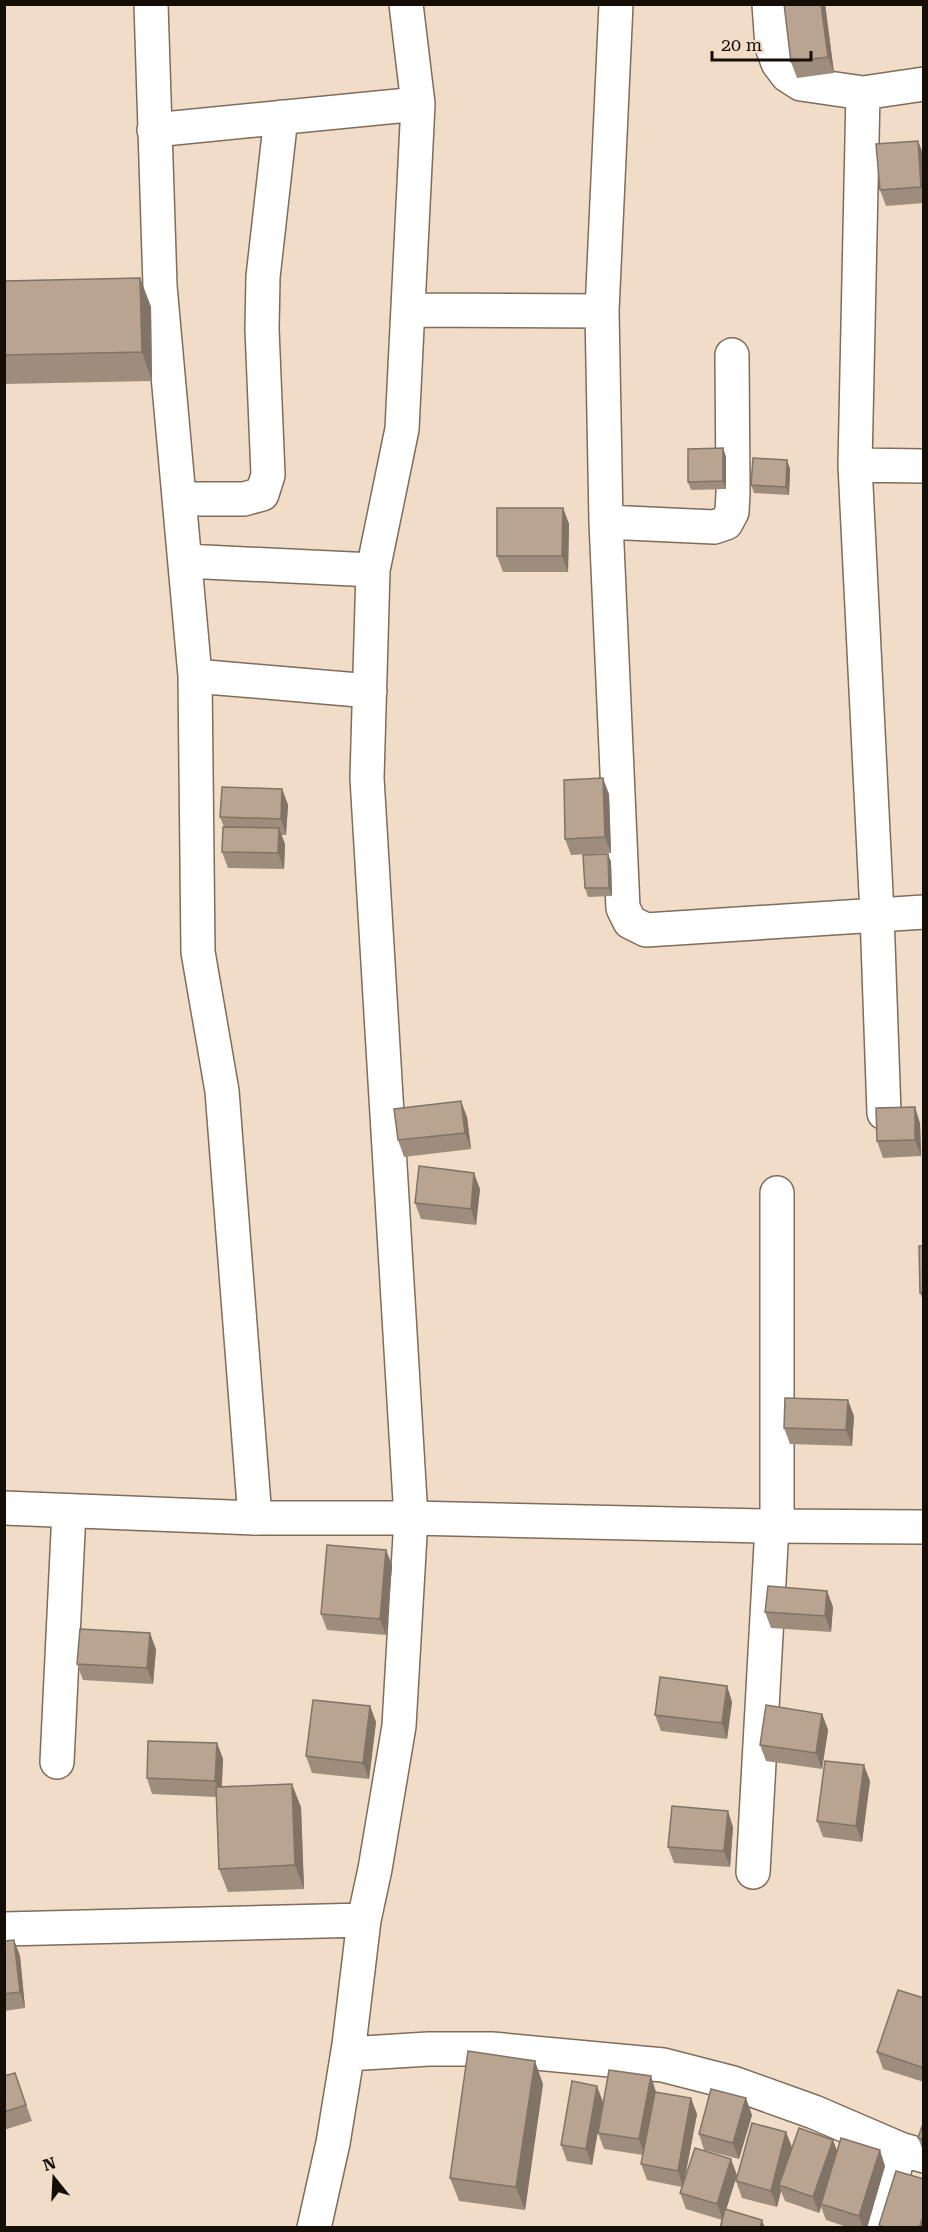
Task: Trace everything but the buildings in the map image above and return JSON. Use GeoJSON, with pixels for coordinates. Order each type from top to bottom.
{"type":"FeatureCollection","features":[{"type":"Feature","properties":{"kind":"street"},"geometry":{"type":"LineString","coordinates":[[151,4],[154,130],[148,286],[179,499],[195,676],[198,952],[222,1091],[255,1518]]}},
{"type":"Feature","properties":{"kind":"street"},"geometry":{"type":"LineString","coordinates":[[314,2228],[333,2143],[348,2054],[364,1920],[399,1726],[411,1518],[368,778],[373,570],[402,429],[408,310],[418,104],[406,4]]}},
{"type":"Feature","properties":{"kind":"street"},"geometry":{"type":"LineString","coordinates":[[616,4],[602,310],[606,522],[624,908],[630,922],[646,930],[924,912]]}},
{"type":"Feature","properties":{"kind":"street"},"geometry":{"type":"LineString","coordinates":[[769,4],[772,47],[778,63],[788,75],[801,84],[863,93],[924,84]]}},
{"type":"Feature","properties":{"kind":"street"},"geometry":{"type":"LineString","coordinates":[[863,93],[855,465],[877,914],[884,1113]]}},
{"type":"Feature","properties":{"kind":"street"},"geometry":{"type":"LineString","coordinates":[[154,130],[418,104]]}},
{"type":"Feature","properties":{"kind":"street"},"geometry":{"type":"LineString","coordinates":[[179,499],[244,499],[262,494],[268,475],[262,329],[263,277],[281,117]]}},
{"type":"Feature","properties":{"kind":"street"},"geometry":{"type":"LineString","coordinates":[[408,310],[602,310]]}},
{"type":"Feature","properties":{"kind":"street"},"geometry":{"type":"LineString","coordinates":[[606,522],[714,527],[726,524],[732,512],[733,493],[732,355]]}},
{"type":"Feature","properties":{"kind":"street"},"geometry":{"type":"LineString","coordinates":[[855,465],[924,466]]}},
{"type":"Feature","properties":{"kind":"street"},"geometry":{"type":"LineString","coordinates":[[185,561],[373,570]]}},
{"type":"Feature","properties":{"kind":"street"},"geometry":{"type":"LineString","coordinates":[[195,676],[370,691]]}},
{"type":"Feature","properties":{"kind":"street"},"geometry":{"type":"LineString","coordinates":[[753,1872],[774,1525],[777,1193]]}},
{"type":"Feature","properties":{"kind":"street"},"geometry":{"type":"LineString","coordinates":[[4,1508],[255,1518],[411,1518],[924,1527]]}},
{"type":"Feature","properties":{"kind":"street"},"geometry":{"type":"LineString","coordinates":[[57,1762],[69,1511]]}},
{"type":"Feature","properties":{"kind":"street"},"geometry":{"type":"LineString","coordinates":[[4,1929],[364,1920]]}},
{"type":"Feature","properties":{"kind":"street"},"geometry":{"type":"LineString","coordinates":[[348,2054],[428,2049],[492,2049],[663,2065],[733,2083],[912,2152],[879,2228]]}}]}
